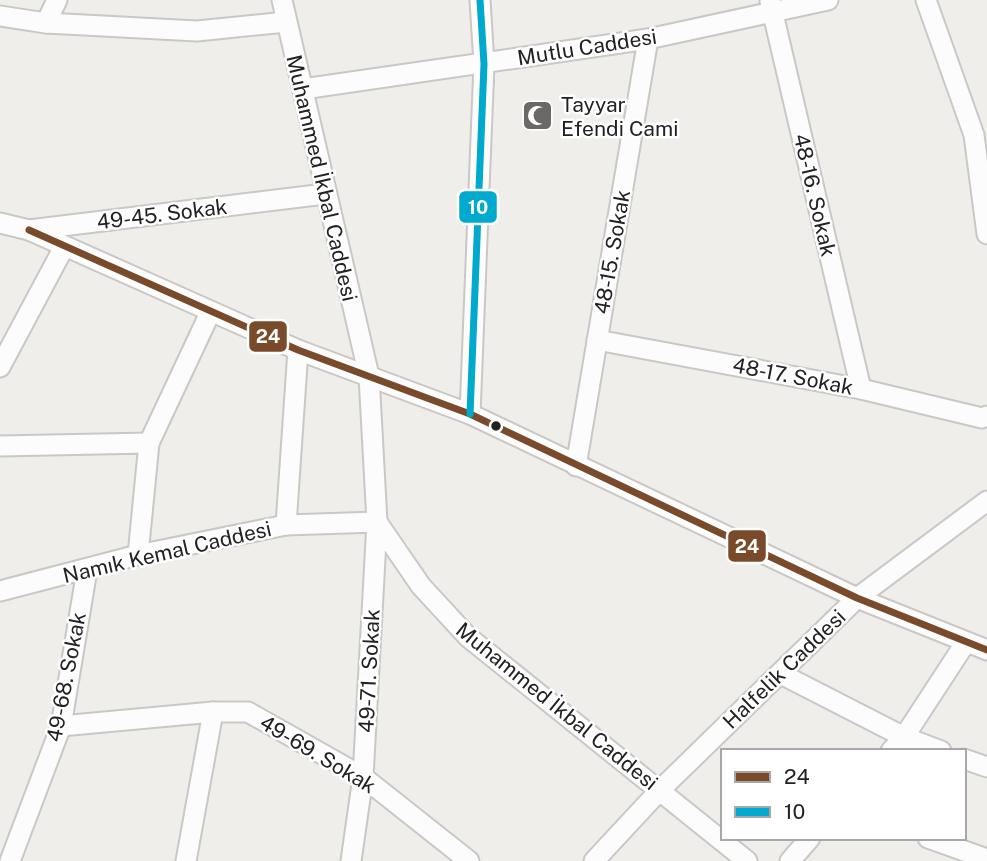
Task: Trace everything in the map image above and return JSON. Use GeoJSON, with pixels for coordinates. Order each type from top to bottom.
{"type":"FeatureCollection","features":[{"type":"Feature","properties":{"kind":"street"},"geometry":{"type":"LineString","coordinates":[[46,23],[57,0]]}},
{"type":"Feature","properties":{"kind":"street","name":"Muhammed İkbal Caddesi"},"geometry":{"type":"LineString","coordinates":[[282,0],[369,376],[377,522],[421,586],[468,637],[743,860]]}},
{"type":"Feature","properties":{"kind":"street"},"geometry":{"type":"LineString","coordinates":[[470,414],[484,64],[480,0]]}},
{"type":"Feature","properties":{"kind":"street","name":"Mutlu Caddesi"},"geometry":{"type":"LineString","coordinates":[[303,89],[648,38],[771,6],[828,0]]}},
{"type":"Feature","properties":{"kind":"street"},"geometry":{"type":"LineString","coordinates":[[926,0],[980,132],[987,234]]}},
{"type":"Feature","properties":{"kind":"street","name":"48-16. Sokak"},"geometry":{"type":"LineString","coordinates":[[771,6],[861,389]]}},
{"type":"Feature","properties":{"kind":"street"},"geometry":{"type":"LineString","coordinates":[[0,16],[46,23],[197,30],[286,22]]}},
{"type":"Feature","properties":{"kind":"street","name":"48-15. Sokak"},"geometry":{"type":"LineString","coordinates":[[576,466],[648,38]]}},
{"type":"Feature","properties":{"kind":"street","name":"49-45. Sokak"},"geometry":{"type":"LineString","coordinates":[[0,223],[29,230],[326,194]]}},
{"type":"Feature","properties":{"kind":"street"},"geometry":{"type":"LineString","coordinates":[[29,230],[298,351],[470,414],[857,598],[987,650]]}},
{"type":"Feature","properties":{"kind":"street"},"geometry":{"type":"LineString","coordinates":[[0,367],[64,247]]}},
{"type":"Feature","properties":{"kind":"street"},"geometry":{"type":"LineString","coordinates":[[138,555],[149,443],[210,313]]}},
{"type":"Feature","properties":{"kind":"street","name":"48-17. Sokak"},"geometry":{"type":"LineString","coordinates":[[597,340],[861,389],[985,423]]}},
{"type":"Feature","properties":{"kind":"street"},"geometry":{"type":"LineString","coordinates":[[286,525],[298,351]]}},
{"type":"Feature","properties":{"kind":"street"},"geometry":{"type":"LineString","coordinates":[[0,446],[149,443]]}},
{"type":"Feature","properties":{"kind":"street","name":"Halfelik Caddesi"},"geometry":{"type":"LineString","coordinates":[[594,861],[660,790],[857,598],[982,511]]}},
{"type":"Feature","properties":{"kind":"street","name":"Namık Kemal Caddesi"},"geometry":{"type":"LineString","coordinates":[[0,592],[138,555],[286,525],[377,522]]}},
{"type":"Feature","properties":{"kind":"street","name":"49-71. Sokak"},"geometry":{"type":"LineString","coordinates":[[351,861],[363,777],[377,522]]}},
{"type":"Feature","properties":{"kind":"street","name":"49-68. Sokak"},"geometry":{"type":"LineString","coordinates":[[10,861],[61,726],[87,570]]}},
{"type":"Feature","properties":{"kind":"street"},"geometry":{"type":"LineString","coordinates":[[897,744],[966,642]]}},
{"type":"Feature","properties":{"kind":"street"},"geometry":{"type":"LineString","coordinates":[[780,674],[897,744],[928,749]]}},
{"type":"Feature","properties":{"kind":"street"},"geometry":{"type":"LineString","coordinates":[[186,861],[213,712]]}},
{"type":"Feature","properties":{"kind":"street","name":"49-69. Sokak"},"geometry":{"type":"LineString","coordinates":[[61,726],[213,712],[248,712],[363,777],[469,861]]}},
{"type":"Feature","properties":{"kind":"street"},"geometry":{"type":"LineString","coordinates":[[966,760],[987,767]]}},
{"type":"Feature","properties":{"kind":"street"},"geometry":{"type":"LineString","coordinates":[[790,861],[808,840]]}},
{"type":"Feature","properties":{"kind":"street"},"geometry":{"type":"LineString","coordinates":[[934,840],[987,859]]}},
{"type":"Feature","properties":{"kind":"transit line","name":"10"},"geometry":{"type":"LineString","coordinates":[[470,414],[484,64],[480,0]]}},
{"type":"Feature","properties":{"kind":"transit line","name":"24"},"geometry":{"type":"LineString","coordinates":[[29,230],[298,350],[470,414],[857,598],[987,650]]}},
{"type":"Feature","properties":{"kind":"place","name":"Tayyar Efendi Cami"},"geometry":{"type":"Point","coordinates":[538,116]}}]}
